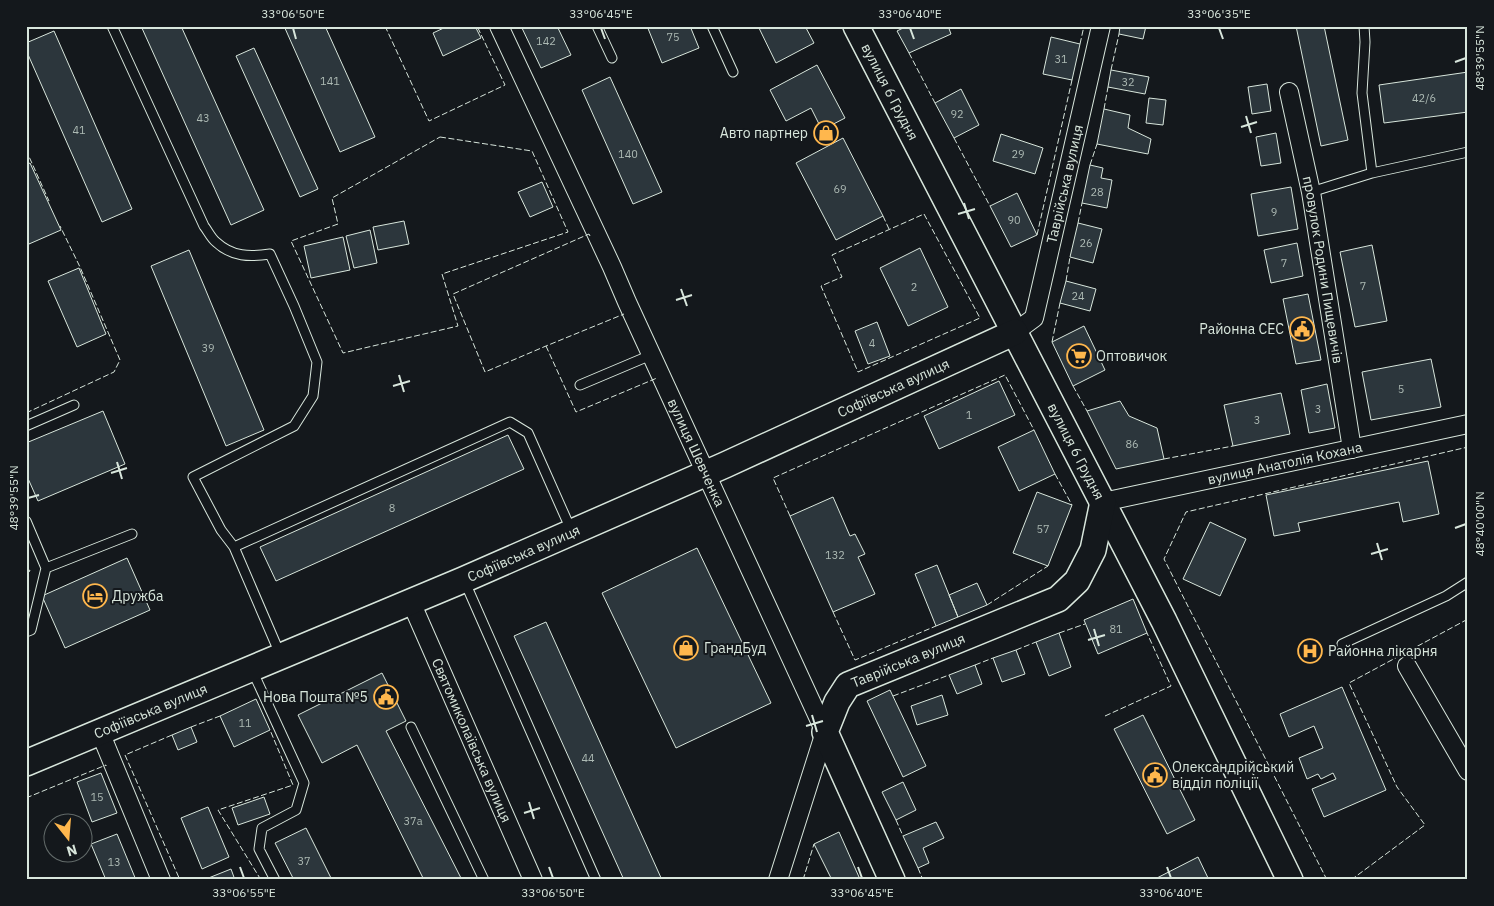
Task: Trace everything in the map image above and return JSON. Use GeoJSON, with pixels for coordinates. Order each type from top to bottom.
{"type":"FeatureCollection","features":[{"type":"Feature","properties":{"kind":"street","name":"вулиця Шевченка"},"geometry":{"type":"LineString","coordinates":[[499,26],[612,266],[623,303],[651,355],[892,880]]}},
{"type":"Feature","properties":{"kind":"street","name":"вулиця 6 Грудня"},"geometry":{"type":"LineString","coordinates":[[856,26],[1164,621],[1290,880]]}},
{"type":"Feature","properties":{"kind":"street","name":"Таврійська вулиця"},"geometry":{"type":"LineString","coordinates":[[1015,332],[1034,318],[1101,26]]}},
{"type":"Feature","properties":{"kind":"street","name":"провулок Родини Пищевичів"},"geometry":{"type":"LineString","coordinates":[[1289,92],[1311,192],[1352,449]]}},
{"type":"Feature","properties":{"kind":"street","name":"Софіївська вулиця"},"geometry":{"type":"LineString","coordinates":[[26,763],[464,580],[706,473],[1015,332]]}},
{"type":"Feature","properties":{"kind":"street","name":"вулиця Анатолія Кохана"},"geometry":{"type":"LineString","coordinates":[[1103,502],[1468,424]]}},
{"type":"Feature","properties":{"kind":"street","name":"Таврійська вулиця"},"geometry":{"type":"LineString","coordinates":[[778,880],[825,732],[837,702],[848,685],[1058,599],[1077,581],[1093,550],[1103,502]]}},
{"type":"Feature","properties":{"kind":"street","name":"Святомиколаївська вулиця"},"geometry":{"type":"LineString","coordinates":[[411,602],[533,880]]}},
{"type":"Feature","properties":{"kind":"street"},"geometry":{"type":"LineString","coordinates":[[1407,666],[1468,771]]}},
{"type":"Feature","properties":{"kind":"street"},"geometry":{"type":"LineString","coordinates":[[100,732],[162,880]]}},
{"type":"Feature","properties":{"kind":"lane"},"geometry":{"type":"LineString","coordinates":[[112,26],[204,226],[216,242],[234,254],[252,256],[270,254],[317,362],[313,396],[294,426],[192,477],[221,530],[234,547],[281,657]]}},
{"type":"Feature","properties":{"kind":"lane"},"geometry":{"type":"LineString","coordinates":[[597,26],[612,58]]}},
{"type":"Feature","properties":{"kind":"lane"},"geometry":{"type":"LineString","coordinates":[[712,26],[733,72]]}},
{"type":"Feature","properties":{"kind":"lane"},"geometry":{"type":"LineString","coordinates":[[1364,26],[1362,93],[1372,173]]}},
{"type":"Feature","properties":{"kind":"lane"},"geometry":{"type":"LineString","coordinates":[[1311,192],[1372,173],[1468,152]]}},
{"type":"Feature","properties":{"kind":"lane"},"geometry":{"type":"LineString","coordinates":[[580,385],[651,355]]}},
{"type":"Feature","properties":{"kind":"lane"},"geometry":{"type":"LineString","coordinates":[[26,426],[74,405]]}},
{"type":"Feature","properties":{"kind":"lane"},"geometry":{"type":"LineString","coordinates":[[234,547],[510,422],[528,433],[572,532]]}},
{"type":"Feature","properties":{"kind":"lane"},"geometry":{"type":"LineString","coordinates":[[26,521],[46,568],[31,630],[26,632]]}},
{"type":"Feature","properties":{"kind":"lane"},"geometry":{"type":"LineString","coordinates":[[46,568],[132,534]]}},
{"type":"Feature","properties":{"kind":"lane"},"geometry":{"type":"LineString","coordinates":[[464,580],[596,880]]}},
{"type":"Feature","properties":{"kind":"lane"},"geometry":{"type":"LineString","coordinates":[[1342,644],[1446,596],[1468,582]]}},
{"type":"Feature","properties":{"kind":"lane"},"geometry":{"type":"LineString","coordinates":[[252,669],[304,783],[296,810],[262,828],[259,849],[275,880]]}},
{"type":"Feature","properties":{"kind":"lane"},"geometry":{"type":"LineString","coordinates":[[411,727],[484,880]]}},
{"type":"Feature","properties":{"kind":"building"},"geometry":{"type":"Polygon","coordinates":[[[141,26],[181,26],[264,210],[231,225],[141,26]]]}},
{"type":"Feature","properties":{"kind":"building"},"geometry":{"type":"Polygon","coordinates":[[[284,26],[325,26],[375,137],[340,152],[284,26]]]}},
{"type":"Feature","properties":{"kind":"building"},"geometry":{"type":"Polygon","coordinates":[[[448,26],[475,26],[481,38],[443,56],[433,33],[448,26]]]}},
{"type":"Feature","properties":{"kind":"building"},"geometry":{"type":"Polygon","coordinates":[[[521,26],[557,26],[571,55],[541,68],[521,26]]]}},
{"type":"Feature","properties":{"kind":"building"},"geometry":{"type":"Polygon","coordinates":[[[647,26],[690,26],[699,48],[662,63],[647,26]]]}},
{"type":"Feature","properties":{"kind":"building"},"geometry":{"type":"Polygon","coordinates":[[[758,26],[805,26],[814,43],[776,63],[758,26]]]}},
{"type":"Feature","properties":{"kind":"building"},"geometry":{"type":"Polygon","coordinates":[[[907,26],[948,26],[951,34],[909,53],[897,31],[907,26]]]}},
{"type":"Feature","properties":{"kind":"building"},"geometry":{"type":"Polygon","coordinates":[[[1120,26],[1146,26],[1143,39],[1119,34],[1120,26]]]}},
{"type":"Feature","properties":{"kind":"building"},"geometry":{"type":"Polygon","coordinates":[[[1296,26],[1324,26],[1348,140],[1321,146],[1296,26]]]}},
{"type":"Feature","properties":{"kind":"building"},"geometry":{"type":"Polygon","coordinates":[[[54,31],[132,209],[102,222],[26,50],[26,43],[54,31]]]}},
{"type":"Feature","properties":{"kind":"building"},"geometry":{"type":"Polygon","coordinates":[[[1051,37],[1080,44],[1072,80],[1043,74],[1051,37]]]}},
{"type":"Feature","properties":{"kind":"building"},"geometry":{"type":"Polygon","coordinates":[[[254,48],[318,189],[300,197],[236,56],[254,48]]]}},
{"type":"Feature","properties":{"kind":"building"},"geometry":{"type":"Polygon","coordinates":[[[817,65],[845,118],[822,130],[811,108],[786,121],[770,90],[817,65]]]}},
{"type":"Feature","properties":{"kind":"building"},"geometry":{"type":"Polygon","coordinates":[[[1111,70],[1149,77],[1145,94],[1108,87],[1111,70]]]}},
{"type":"Feature","properties":{"kind":"building"},"geometry":{"type":"Polygon","coordinates":[[[1468,72],[1468,112],[1384,123],[1379,85],[1468,72]]]}},
{"type":"Feature","properties":{"kind":"building"},"geometry":{"type":"Polygon","coordinates":[[[610,77],[662,192],[633,204],[582,90],[610,77]]]}},
{"type":"Feature","properties":{"kind":"building"},"geometry":{"type":"Polygon","coordinates":[[[1267,84],[1271,111],[1252,114],[1248,87],[1267,84]]]}},
{"type":"Feature","properties":{"kind":"building"},"geometry":{"type":"Polygon","coordinates":[[[961,89],[979,125],[954,138],[935,103],[961,89]]]}},
{"type":"Feature","properties":{"kind":"building"},"geometry":{"type":"Polygon","coordinates":[[[1149,98],[1166,100],[1163,125],[1146,123],[1149,98]]]}},
{"type":"Feature","properties":{"kind":"building"},"geometry":{"type":"Polygon","coordinates":[[[1104,109],[1130,115],[1128,128],[1151,139],[1148,154],[1097,144],[1104,109]]]}},
{"type":"Feature","properties":{"kind":"building"},"geometry":{"type":"Polygon","coordinates":[[[1276,133],[1281,163],[1261,166],[1256,137],[1276,133]]]}},
{"type":"Feature","properties":{"kind":"building"},"geometry":{"type":"Polygon","coordinates":[[[1001,134],[1043,148],[1035,174],[993,161],[1001,134]]]}},
{"type":"Feature","properties":{"kind":"building"},"geometry":{"type":"Polygon","coordinates":[[[843,138],[883,216],[836,240],[796,163],[843,138]]]}},
{"type":"Feature","properties":{"kind":"building"},"geometry":{"type":"Polygon","coordinates":[[[30,163],[61,230],[29,244],[26,238],[26,165],[30,163]]]}},
{"type":"Feature","properties":{"kind":"building"},"geometry":{"type":"Polygon","coordinates":[[[1090,165],[1103,168],[1101,178],[1112,180],[1107,208],[1082,203],[1090,165]]]}},
{"type":"Feature","properties":{"kind":"building"},"geometry":{"type":"Polygon","coordinates":[[[542,182],[553,207],[530,217],[518,192],[542,182]]]}},
{"type":"Feature","properties":{"kind":"building"},"geometry":{"type":"Polygon","coordinates":[[[1291,187],[1298,229],[1258,236],[1251,194],[1291,187]]]}},
{"type":"Feature","properties":{"kind":"building"},"geometry":{"type":"Polygon","coordinates":[[[1017,193],[1037,235],[1011,247],[990,206],[1017,193]]]}},
{"type":"Feature","properties":{"kind":"building"},"geometry":{"type":"Polygon","coordinates":[[[404,221],[409,244],[378,250],[373,227],[404,221]]]}},
{"type":"Feature","properties":{"kind":"building"},"geometry":{"type":"Polygon","coordinates":[[[1078,223],[1102,229],[1093,263],[1070,257],[1078,223]]]}},
{"type":"Feature","properties":{"kind":"building"},"geometry":{"type":"Polygon","coordinates":[[[370,230],[377,263],[354,268],[346,236],[370,230]]]}},
{"type":"Feature","properties":{"kind":"building"},"geometry":{"type":"Polygon","coordinates":[[[343,237],[350,270],[311,278],[304,246],[343,237]]]}},
{"type":"Feature","properties":{"kind":"building"},"geometry":{"type":"Polygon","coordinates":[[[1297,243],[1303,276],[1271,283],[1264,250],[1297,243]]]}},
{"type":"Feature","properties":{"kind":"building"},"geometry":{"type":"Polygon","coordinates":[[[1372,245],[1387,321],[1355,327],[1340,252],[1372,245]]]}},
{"type":"Feature","properties":{"kind":"building"},"geometry":{"type":"Polygon","coordinates":[[[920,248],[948,307],[908,326],[880,268],[920,248]]]}},
{"type":"Feature","properties":{"kind":"building"},"geometry":{"type":"Polygon","coordinates":[[[189,250],[264,430],[226,446],[151,266],[189,250]]]}},
{"type":"Feature","properties":{"kind":"building"},"geometry":{"type":"Polygon","coordinates":[[[79,268],[106,334],[77,347],[48,281],[79,268]]]}},
{"type":"Feature","properties":{"kind":"building"},"geometry":{"type":"Polygon","coordinates":[[[1066,281],[1096,289],[1090,311],[1060,303],[1066,281]]]}},
{"type":"Feature","properties":{"kind":"building","name":"Районна СЕС"},"geometry":{"type":"Polygon","coordinates":[[[1308,294],[1321,360],[1296,364],[1283,299],[1308,294]]]}},
{"type":"Feature","properties":{"kind":"building"},"geometry":{"type":"Polygon","coordinates":[[[877,322],[890,356],[868,364],[855,331],[877,322]]]}},
{"type":"Feature","properties":{"kind":"building","name":"Оптовичок"},"geometry":{"type":"Polygon","coordinates":[[[1084,326],[1105,370],[1073,386],[1052,342],[1084,326]]]}},
{"type":"Feature","properties":{"kind":"building"},"geometry":{"type":"Polygon","coordinates":[[[1431,359],[1441,407],[1371,420],[1362,372],[1431,359]]]}},
{"type":"Feature","properties":{"kind":"building"},"geometry":{"type":"Polygon","coordinates":[[[999,381],[1015,415],[939,449],[924,416],[999,381]]]}},
{"type":"Feature","properties":{"kind":"building"},"geometry":{"type":"Polygon","coordinates":[[[1327,384],[1335,428],[1309,433],[1301,390],[1327,384]]]}},
{"type":"Feature","properties":{"kind":"building"},"geometry":{"type":"Polygon","coordinates":[[[1281,393],[1290,434],[1233,446],[1224,405],[1281,393]]]}},
{"type":"Feature","properties":{"kind":"building"},"geometry":{"type":"Polygon","coordinates":[[[1120,401],[1129,416],[1157,428],[1164,459],[1116,469],[1087,411],[1120,401]]]}},
{"type":"Feature","properties":{"kind":"building"},"geometry":{"type":"Polygon","coordinates":[[[103,411],[125,464],[38,501],[26,474],[26,443],[103,411]]]}},
{"type":"Feature","properties":{"kind":"building"},"geometry":{"type":"Polygon","coordinates":[[[1034,430],[1055,474],[1019,491],[998,447],[1034,430]]]}},
{"type":"Feature","properties":{"kind":"building"},"geometry":{"type":"Polygon","coordinates":[[[508,435],[524,469],[276,581],[260,547],[508,435]]]}},
{"type":"Feature","properties":{"kind":"building"},"geometry":{"type":"Polygon","coordinates":[[[1428,461],[1439,514],[1403,522],[1399,502],[1298,523],[1300,531],[1274,536],[1266,495],[1428,461]]]}},
{"type":"Feature","properties":{"kind":"building"},"geometry":{"type":"Polygon","coordinates":[[[1037,492],[1072,505],[1048,566],[1013,553],[1037,492]]]}},
{"type":"Feature","properties":{"kind":"building"},"geometry":{"type":"Polygon","coordinates":[[[833,497],[850,536],[855,534],[865,554],[858,557],[875,594],[833,612],[790,516],[833,497]]]}},
{"type":"Feature","properties":{"kind":"building"},"geometry":{"type":"Polygon","coordinates":[[[1210,522],[1246,539],[1220,596],[1183,579],[1210,522]]]}},
{"type":"Feature","properties":{"kind":"building","name":"ГрандБуд"},"geometry":{"type":"Polygon","coordinates":[[[697,548],[771,703],[676,748],[602,593],[697,548]]]}},
{"type":"Feature","properties":{"kind":"building"},"geometry":{"type":"Polygon","coordinates":[[[127,558],[150,610],[65,648],[42,596],[127,558]]]}},
{"type":"Feature","properties":{"kind":"building"},"geometry":{"type":"Polygon","coordinates":[[[937,565],[958,617],[936,626],[915,574],[937,565]]]}},
{"type":"Feature","properties":{"kind":"building"},"geometry":{"type":"Polygon","coordinates":[[[977,583],[987,605],[958,617],[949,595],[977,583]]]}},
{"type":"Feature","properties":{"kind":"building"},"geometry":{"type":"Polygon","coordinates":[[[1133,599],[1147,633],[1098,654],[1084,620],[1133,599]]]}},
{"type":"Feature","properties":{"kind":"building"},"geometry":{"type":"Polygon","coordinates":[[[546,622],[662,880],[624,880],[514,636],[546,622]]]}},
{"type":"Feature","properties":{"kind":"building"},"geometry":{"type":"Polygon","coordinates":[[[1059,633],[1071,667],[1049,676],[1036,642],[1059,633]]]}},
{"type":"Feature","properties":{"kind":"building"},"geometry":{"type":"Polygon","coordinates":[[[1016,650],[1025,674],[1002,682],[993,658],[1016,650]]]}},
{"type":"Feature","properties":{"kind":"building"},"geometry":{"type":"Polygon","coordinates":[[[975,665],[982,684],[957,694],[949,675],[975,665]]]}},
{"type":"Feature","properties":{"kind":"building"},"geometry":{"type":"Polygon","coordinates":[[[382,673],[406,721],[386,731],[462,880],[424,880],[357,745],[322,763],[298,715],[382,673]]]}},
{"type":"Feature","properties":{"kind":"building"},"geometry":{"type":"Polygon","coordinates":[[[1342,687],[1386,790],[1324,817],[1312,789],[1336,779],[1333,773],[1321,779],[1318,774],[1307,779],[1299,758],[1323,748],[1314,726],[1289,737],[1280,714],[1342,687]]]}},
{"type":"Feature","properties":{"kind":"building"},"geometry":{"type":"Polygon","coordinates":[[[890,690],[926,766],[903,777],[867,701],[890,690]]]}},
{"type":"Feature","properties":{"kind":"building"},"geometry":{"type":"Polygon","coordinates":[[[942,695],[948,715],[917,725],[911,706],[942,695]]]}},
{"type":"Feature","properties":{"kind":"building"},"geometry":{"type":"Polygon","coordinates":[[[256,699],[270,730],[234,747],[220,716],[256,699]]]}},
{"type":"Feature","properties":{"kind":"building","name":"Олександрійський відділ поліції"},"geometry":{"type":"Polygon","coordinates":[[[1143,715],[1195,820],[1167,834],[1114,729],[1143,715]]]}},
{"type":"Feature","properties":{"kind":"building"},"geometry":{"type":"Polygon","coordinates":[[[191,727],[197,742],[178,750],[172,735],[191,727]]]}},
{"type":"Feature","properties":{"kind":"building"},"geometry":{"type":"Polygon","coordinates":[[[101,773],[117,813],[92,822],[92,814],[89,814],[77,782],[101,773]]]}},
{"type":"Feature","properties":{"kind":"building"},"geometry":{"type":"Polygon","coordinates":[[[903,782],[916,810],[896,820],[882,792],[903,782]]]}},
{"type":"Feature","properties":{"kind":"building"},"geometry":{"type":"Polygon","coordinates":[[[264,797],[270,814],[238,825],[232,808],[264,797]]]}},
{"type":"Feature","properties":{"kind":"building"},"geometry":{"type":"Polygon","coordinates":[[[208,807],[229,857],[202,869],[181,818],[208,807]]]}},
{"type":"Feature","properties":{"kind":"building"},"geometry":{"type":"Polygon","coordinates":[[[936,822],[944,838],[923,848],[929,863],[918,868],[903,836],[936,822]]]}},
{"type":"Feature","properties":{"kind":"building"},"geometry":{"type":"Polygon","coordinates":[[[306,828],[332,880],[294,880],[275,843],[306,828]]]}},
{"type":"Feature","properties":{"kind":"building"},"geometry":{"type":"Polygon","coordinates":[[[839,832],[859,877],[853,880],[832,880],[814,844],[839,832]]]}},
{"type":"Feature","properties":{"kind":"building"},"geometry":{"type":"Polygon","coordinates":[[[117,834],[136,880],[106,880],[92,844],[117,834]]]}},
{"type":"Feature","properties":{"kind":"building"},"geometry":{"type":"Polygon","coordinates":[[[1198,857],[1209,880],[1153,880],[1198,857]]]}},
{"type":"Feature","properties":{"kind":"building"},"geometry":{"type":"Polygon","coordinates":[[[231,869],[235,880],[206,880],[206,879],[231,869]]]}},
{"type":"Feature","properties":{"kind":"fence"},"geometry":{"type":"LineString","coordinates":[[385,26],[429,121],[505,85],[477,26]]}},
{"type":"Feature","properties":{"kind":"fence"},"geometry":{"type":"LineString","coordinates":[[1080,44],[1084,26]]}},
{"type":"Feature","properties":{"kind":"fence"},"geometry":{"type":"LineString","coordinates":[[1111,70],[1119,34]]}},
{"type":"Feature","properties":{"kind":"fence"},"geometry":{"type":"LineString","coordinates":[[909,53],[935,103]]}},
{"type":"Feature","properties":{"kind":"fence"},"geometry":{"type":"LineString","coordinates":[[1037,235],[1072,80]]}},
{"type":"Feature","properties":{"kind":"fence"},"geometry":{"type":"LineString","coordinates":[[1104,109],[1108,87]]}},
{"type":"Feature","properties":{"kind":"fence"},"geometry":{"type":"LineString","coordinates":[[440,137],[532,151],[568,232],[442,274],[458,326],[343,353],[291,241],[338,224],[332,198],[440,137]]}},
{"type":"Feature","properties":{"kind":"fence"},"geometry":{"type":"LineString","coordinates":[[954,138],[990,206]]}},
{"type":"Feature","properties":{"kind":"fence"},"geometry":{"type":"LineString","coordinates":[[1090,165],[1097,144]]}},
{"type":"Feature","properties":{"kind":"fence"},"geometry":{"type":"LineString","coordinates":[[26,150],[49,201]]}},
{"type":"Feature","properties":{"kind":"fence"},"geometry":{"type":"LineString","coordinates":[[1078,223],[1082,203]]}},
{"type":"Feature","properties":{"kind":"fence"},"geometry":{"type":"LineString","coordinates":[[924,214],[980,318],[858,372],[821,286],[842,277],[832,255],[924,214]]}},
{"type":"Feature","properties":{"kind":"fence"},"geometry":{"type":"LineString","coordinates":[[883,216],[889,229]]}},
{"type":"Feature","properties":{"kind":"fence"},"geometry":{"type":"LineString","coordinates":[[26,413],[114,372],[120,360],[60,226]]}},
{"type":"Feature","properties":{"kind":"fence"},"geometry":{"type":"LineString","coordinates":[[590,236],[589,234],[453,294],[485,372],[624,314]]}},
{"type":"Feature","properties":{"kind":"fence"},"geometry":{"type":"LineString","coordinates":[[1066,281],[1070,257]]}},
{"type":"Feature","properties":{"kind":"fence"},"geometry":{"type":"LineString","coordinates":[[1052,342],[1060,303]]}},
{"type":"Feature","properties":{"kind":"fence"},"geometry":{"type":"LineString","coordinates":[[546,346],[576,412],[657,378]]}},
{"type":"Feature","properties":{"kind":"fence"},"geometry":{"type":"LineString","coordinates":[[790,516],[773,478],[1005,375],[1034,430]]}},
{"type":"Feature","properties":{"kind":"fence"},"geometry":{"type":"LineString","coordinates":[[1073,386],[1087,411]]}},
{"type":"Feature","properties":{"kind":"fence"},"geometry":{"type":"LineString","coordinates":[[1164,459],[1233,446]]}},
{"type":"Feature","properties":{"kind":"fence"},"geometry":{"type":"LineString","coordinates":[[1327,880],[1164,559],[1186,512],[1468,447]]}},
{"type":"Feature","properties":{"kind":"fence"},"geometry":{"type":"LineString","coordinates":[[1055,474],[1072,505]]}},
{"type":"Feature","properties":{"kind":"fence"},"geometry":{"type":"LineString","coordinates":[[26,562],[30,571],[26,573]]}},
{"type":"Feature","properties":{"kind":"fence"},"geometry":{"type":"LineString","coordinates":[[987,605],[1048,566]]}},
{"type":"Feature","properties":{"kind":"fence"},"geometry":{"type":"LineString","coordinates":[[833,612],[855,660],[936,626]]}},
{"type":"Feature","properties":{"kind":"fence"},"geometry":{"type":"LineString","coordinates":[[1351,880],[1425,825],[1397,787],[1349,683],[1468,619]]}},
{"type":"Feature","properties":{"kind":"fence"},"geometry":{"type":"LineString","coordinates":[[1059,633],[1085,624]]}},
{"type":"Feature","properties":{"kind":"fence"},"geometry":{"type":"LineString","coordinates":[[1105,716],[1171,686],[1147,633]]}},
{"type":"Feature","properties":{"kind":"fence"},"geometry":{"type":"LineString","coordinates":[[1016,650],[1036,642]]}},
{"type":"Feature","properties":{"kind":"fence"},"geometry":{"type":"LineString","coordinates":[[975,665],[993,658]]}},
{"type":"Feature","properties":{"kind":"fence"},"geometry":{"type":"LineString","coordinates":[[893,696],[949,675]]}},
{"type":"Feature","properties":{"kind":"fence"},"geometry":{"type":"LineString","coordinates":[[191,727],[220,716]]}},
{"type":"Feature","properties":{"kind":"fence"},"geometry":{"type":"LineString","coordinates":[[261,880],[218,810],[293,785],[270,730]]}},
{"type":"Feature","properties":{"kind":"fence"},"geometry":{"type":"LineString","coordinates":[[172,735],[125,755],[180,880]]}},
{"type":"Feature","properties":{"kind":"fence"},"geometry":{"type":"LineString","coordinates":[[26,798],[106,766]]}},
{"type":"Feature","properties":{"kind":"fence"},"geometry":{"type":"LineString","coordinates":[[896,820],[903,836]]}},
{"type":"Feature","properties":{"kind":"fence"},"geometry":{"type":"LineString","coordinates":[[803,880],[814,844]]}},
{"type":"Feature","properties":{"kind":"fence"},"geometry":{"type":"LineString","coordinates":[[918,868],[923,880]]}},
{"type":"Feature","properties":{"kind":"place","name":"Авто партнер"},"geometry":{"type":"Point","coordinates":[826,133]}},
{"type":"Feature","properties":{"kind":"place","name":"Районна СЕС"},"geometry":{"type":"Point","coordinates":[1302,329]}},
{"type":"Feature","properties":{"kind":"place","name":"Оптовичок"},"geometry":{"type":"Point","coordinates":[1079,356]}},
{"type":"Feature","properties":{"kind":"place","name":"Дружба"},"geometry":{"type":"Point","coordinates":[95,596]}},
{"type":"Feature","properties":{"kind":"place","name":"ГрандБуд"},"geometry":{"type":"Point","coordinates":[686,648]}},
{"type":"Feature","properties":{"kind":"place","name":"Районна лікарня"},"geometry":{"type":"Point","coordinates":[1310,651]}},
{"type":"Feature","properties":{"kind":"place","name":"Нова Пошта №5"},"geometry":{"type":"Point","coordinates":[386,697]}},
{"type":"Feature","properties":{"kind":"place","name":"Олександрійський відділ поліції"},"geometry":{"type":"Point","coordinates":[1155,775]}}]}
